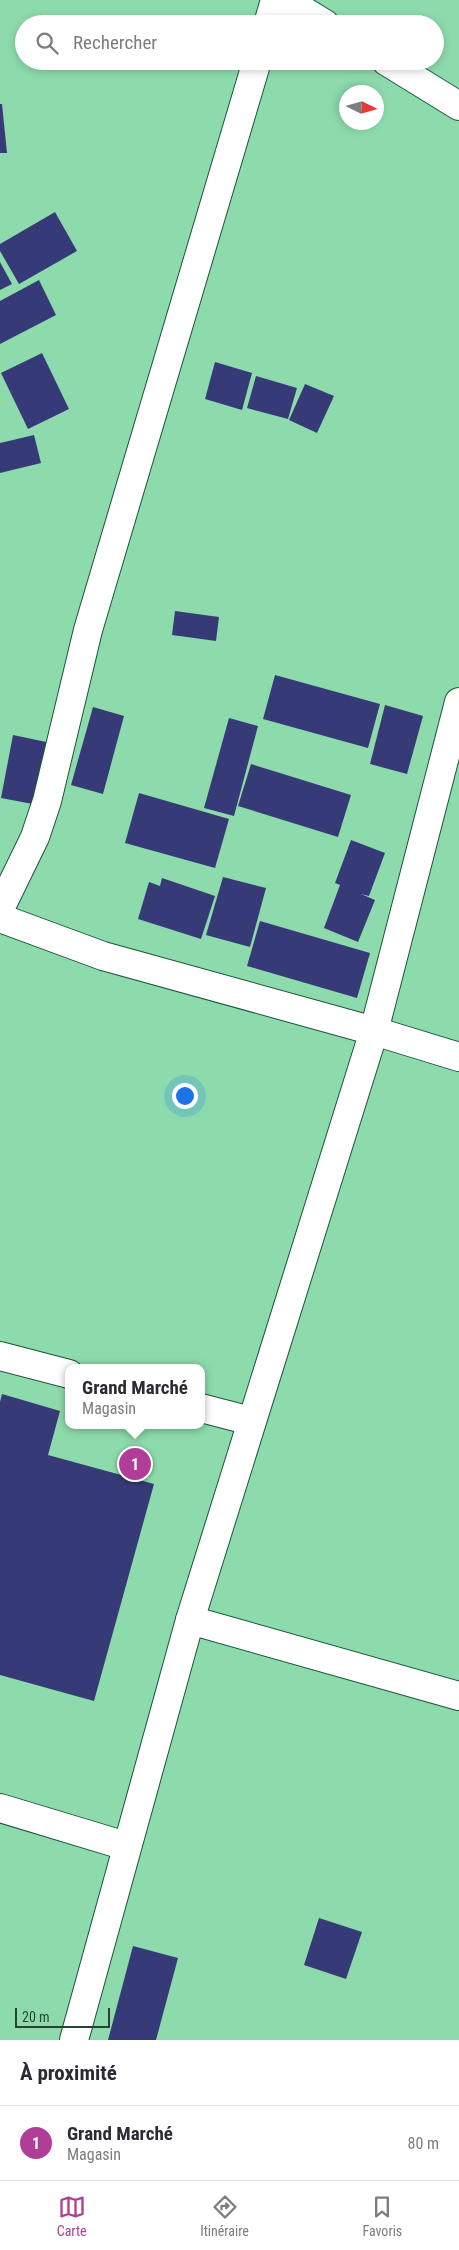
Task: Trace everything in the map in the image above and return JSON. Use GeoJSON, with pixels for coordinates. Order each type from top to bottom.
{"type":"FeatureCollection","features":[{"type":"Feature","properties":{"kind":"street"},"geometry":{"type":"LineString","coordinates":[[271,15],[275,0]]}},
{"type":"Feature","properties":{"kind":"street"},"geometry":{"type":"LineString","coordinates":[[286,0],[310,15]]}},
{"type":"Feature","properties":{"kind":"street"},"geometry":{"type":"LineString","coordinates":[[0,909],[35,837],[47,801],[88,630],[254,70]]}},
{"type":"Feature","properties":{"kind":"street"},"geometry":{"type":"LineString","coordinates":[[401,70],[459,106]]}},
{"type":"Feature","properties":{"kind":"street"},"geometry":{"type":"LineString","coordinates":[[74,2040],[126,1846],[190,1620],[374,1030],[459,702]]}},
{"type":"Feature","properties":{"kind":"street"},"geometry":{"type":"LineString","coordinates":[[0,918],[103,956],[374,1030],[459,1056]]}},
{"type":"Feature","properties":{"kind":"street"},"geometry":{"type":"LineString","coordinates":[[0,1356],[65,1373]]}},
{"type":"Feature","properties":{"kind":"street"},"geometry":{"type":"LineString","coordinates":[[205,1409],[252,1421]]}},
{"type":"Feature","properties":{"kind":"street"},"geometry":{"type":"LineString","coordinates":[[190,1620],[459,1696]]}},
{"type":"Feature","properties":{"kind":"street"},"geometry":{"type":"LineString","coordinates":[[0,1808],[126,1846]]}},
{"type":"Feature","properties":{"kind":"building"},"geometry":{"type":"Polygon","coordinates":[[[0,104],[2,104],[7,153],[0,153],[0,104]]]}},
{"type":"Feature","properties":{"kind":"building"},"geometry":{"type":"Polygon","coordinates":[[[55,212],[77,251],[19,284],[0,251],[0,244],[55,212]]]}},
{"type":"Feature","properties":{"kind":"building"},"geometry":{"type":"Polygon","coordinates":[[[0,262],[12,284],[0,290],[0,262]]]}},
{"type":"Feature","properties":{"kind":"building"},"geometry":{"type":"Polygon","coordinates":[[[39,280],[56,315],[0,344],[0,301],[39,280]]]}},
{"type":"Feature","properties":{"kind":"building"},"geometry":{"type":"Polygon","coordinates":[[[42,353],[69,409],[28,429],[1,373],[42,353]]]}},
{"type":"Feature","properties":{"kind":"building"},"geometry":{"type":"Polygon","coordinates":[[[215,362],[252,373],[242,410],[205,399],[215,362]]]}},
{"type":"Feature","properties":{"kind":"building"},"geometry":{"type":"Polygon","coordinates":[[[256,376],[297,388],[288,419],[247,408],[256,376]]]}},
{"type":"Feature","properties":{"kind":"building"},"geometry":{"type":"Polygon","coordinates":[[[305,384],[334,396],[317,433],[289,420],[305,384]]]}},
{"type":"Feature","properties":{"kind":"building"},"geometry":{"type":"Polygon","coordinates":[[[34,435],[41,463],[0,473],[0,443],[34,435]]]}},
{"type":"Feature","properties":{"kind":"building"},"geometry":{"type":"Polygon","coordinates":[[[175,611],[219,617],[216,641],[172,635],[175,611]]]}},
{"type":"Feature","properties":{"kind":"building"},"geometry":{"type":"Polygon","coordinates":[[[275,675],[380,704],[368,748],[263,719],[275,675]]]}},
{"type":"Feature","properties":{"kind":"building"},"geometry":{"type":"Polygon","coordinates":[[[385,705],[423,716],[407,774],[370,764],[385,705]]]}},
{"type":"Feature","properties":{"kind":"building"},"geometry":{"type":"Polygon","coordinates":[[[93,707],[124,716],[103,794],[71,785],[93,707]]]}},
{"type":"Feature","properties":{"kind":"building"},"geometry":{"type":"Polygon","coordinates":[[[229,718],[258,726],[234,816],[204,808],[229,718]]]}},
{"type":"Feature","properties":{"kind":"building"},"geometry":{"type":"Polygon","coordinates":[[[13,735],[51,743],[38,805],[1,798],[13,735]]]}},
{"type":"Feature","properties":{"kind":"building"},"geometry":{"type":"Polygon","coordinates":[[[251,764],[351,795],[338,837],[238,806],[251,764]]]}},
{"type":"Feature","properties":{"kind":"building"},"geometry":{"type":"Polygon","coordinates":[[[139,793],[229,819],[215,868],[125,843],[139,793]]]}},
{"type":"Feature","properties":{"kind":"building"},"geometry":{"type":"Polygon","coordinates":[[[351,840],[385,853],[369,896],[361,894],[375,900],[358,942],[324,928],[340,885],[335,883],[351,840]]]}},
{"type":"Feature","properties":{"kind":"building"},"geometry":{"type":"Polygon","coordinates":[[[223,877],[266,888],[250,947],[206,935],[223,877]]]}},
{"type":"Feature","properties":{"kind":"building"},"geometry":{"type":"Polygon","coordinates":[[[162,878],[215,896],[201,939],[138,919],[149,882],[160,886],[162,878]]]}},
{"type":"Feature","properties":{"kind":"building"},"geometry":{"type":"Polygon","coordinates":[[[260,921],[370,953],[357,998],[247,966],[260,921]]]}},
{"type":"Feature","properties":{"kind":"building"},"geometry":{"type":"Polygon","coordinates":[[[2,1394],[60,1411],[48,1455],[154,1484],[94,1701],[0,1675],[0,1402],[2,1394]]]}},
{"type":"Feature","properties":{"kind":"building"},"geometry":{"type":"Polygon","coordinates":[[[319,1918],[362,1932],[346,1979],[304,1965],[319,1918]]]}},
{"type":"Feature","properties":{"kind":"building"},"geometry":{"type":"Polygon","coordinates":[[[133,1946],[178,1958],[156,2040],[108,2040],[133,1946]]]}},
{"type":"Feature","properties":{"kind":"place","name":"Grand Marché"},"geometry":{"type":"Point","coordinates":[135,1464]}}]}
